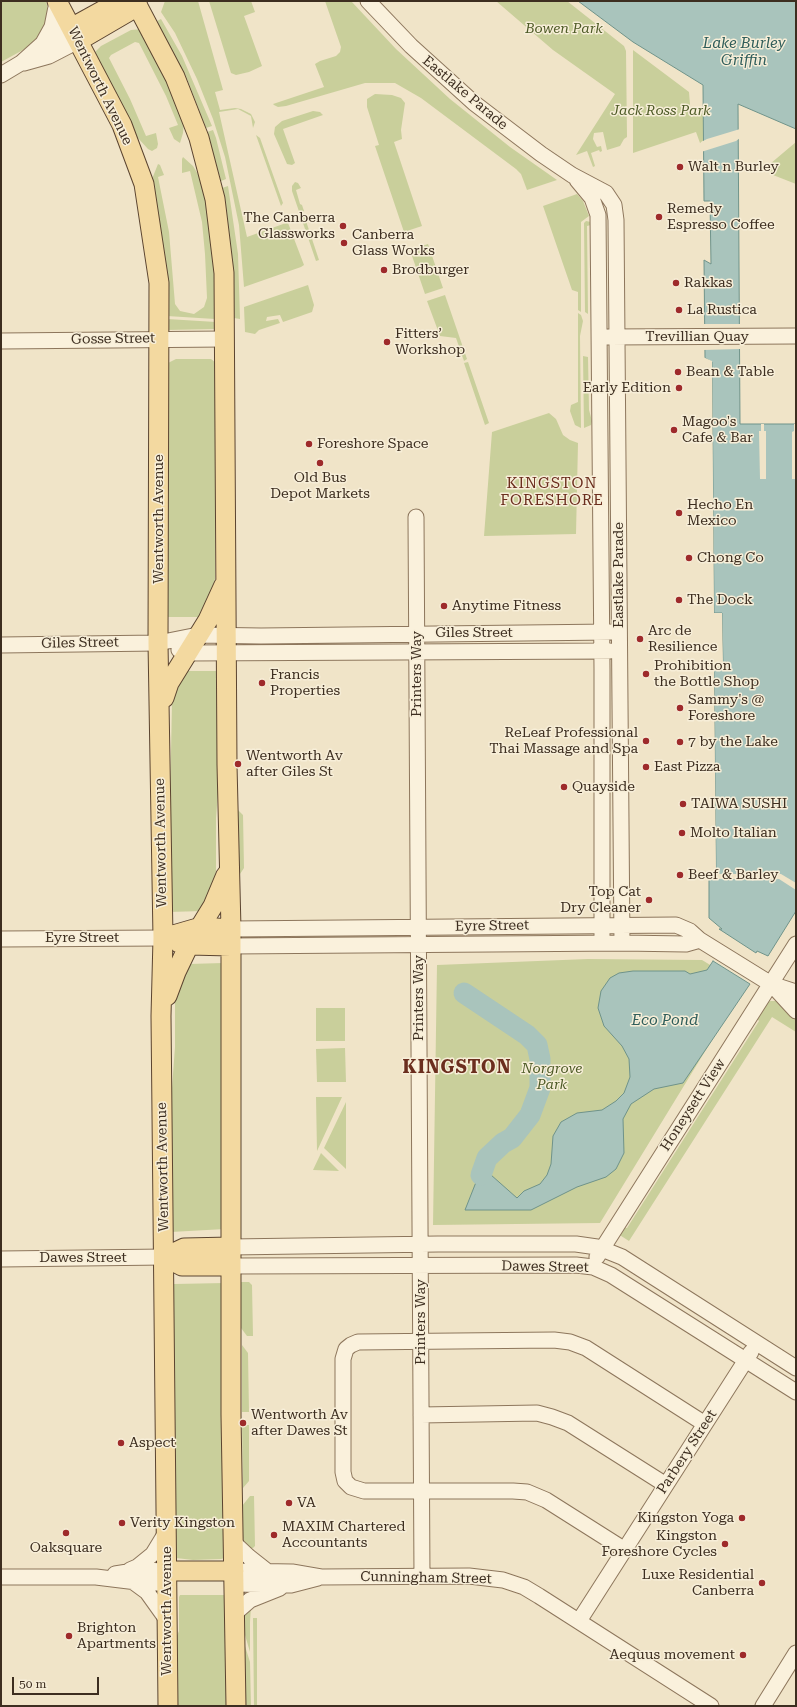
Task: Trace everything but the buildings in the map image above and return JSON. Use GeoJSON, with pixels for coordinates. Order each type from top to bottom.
{"type":"FeatureCollection","features":[{"type":"Feature","properties":{"kind":"main road","name":"Wentworth Avenue"},"geometry":{"type":"LineString","coordinates":[[57,1],[122,125],[144,184],[158,283],[158,643],[160,713],[162,938],[161,1016],[168,1706]]}},
{"type":"Feature","properties":{"kind":"main road"},"geometry":{"type":"LineString","coordinates":[[75,35],[135,2],[180,89],[197,133],[208,168],[215,200],[222,252],[227,578],[233,1542],[236,1706]]}},
{"type":"Feature","properties":{"kind":"main road"},"geometry":{"type":"LineString","coordinates":[[160,713],[168,682],[216,604],[227,578]]}},
{"type":"Feature","properties":{"kind":"main road"},"geometry":{"type":"LineString","coordinates":[[161,1016],[173,978],[189,945],[216,900],[229,869]]}},
{"type":"Feature","properties":{"kind":"main road","name":"Eyre Street"},"geometry":{"type":"LineString","coordinates":[[162,938],[200,927],[230,937]]}},
{"type":"Feature","properties":{"kind":"main road","name":"Eyre Street"},"geometry":{"type":"LineString","coordinates":[[162,938],[189,945],[230,937]]}},
{"type":"Feature","properties":{"kind":"main road"},"geometry":{"type":"LineString","coordinates":[[164,1257],[184,1248],[231,1247]]}},
{"type":"Feature","properties":{"kind":"main road"},"geometry":{"type":"LineString","coordinates":[[164,1257],[182,1266],[231,1266]]}},
{"type":"Feature","properties":{"kind":"main road","name":"Cunningham Street"},"geometry":{"type":"LineString","coordinates":[[167,1577],[234,1577]]}},
{"type":"Feature","properties":{"kind":"street"},"geometry":{"type":"LineString","coordinates":[[1,75],[21,63],[41,45],[52,27],[57,1]]}},
{"type":"Feature","properties":{"kind":"street","name":"Eastlake Parade"},"geometry":{"type":"LineString","coordinates":[[368,1],[411,46],[463,94],[512,133],[572,175],[606,193],[614,208],[617,338],[622,943]]}},
{"type":"Feature","properties":{"kind":"street"},"geometry":{"type":"LineString","coordinates":[[41,45],[75,35]]}},
{"type":"Feature","properties":{"kind":"street"},"geometry":{"type":"LineString","coordinates":[[21,63],[49,56],[75,35]]}},
{"type":"Feature","properties":{"kind":"street","name":"Eastlake Parade"},"geometry":{"type":"LineString","coordinates":[[572,175],[590,196],[598,216],[602,943]]}},
{"type":"Feature","properties":{"kind":"street"},"geometry":{"type":"LineString","coordinates":[[598,216],[603,204],[610,204],[614,208]]}},
{"type":"Feature","properties":{"kind":"street","name":"Trevillian Quay"},"geometry":{"type":"LineString","coordinates":[[599,337],[796,336]]}},
{"type":"Feature","properties":{"kind":"street","name":"Gosse Street"},"geometry":{"type":"LineString","coordinates":[[1,341],[224,339]]}},
{"type":"Feature","properties":{"kind":"street","name":"Printers Way"},"geometry":{"type":"LineString","coordinates":[[416,517],[422,1576]]}},
{"type":"Feature","properties":{"kind":"street","name":"Giles Street"},"geometry":{"type":"LineString","coordinates":[[158,643],[187,653],[227,644],[281,635],[619,632]]}},
{"type":"Feature","properties":{"kind":"street","name":"Giles Street"},"geometry":{"type":"LineString","coordinates":[[1,646],[158,643],[198,635],[227,644],[281,653],[619,651]]}},
{"type":"Feature","properties":{"kind":"street"},"geometry":{"type":"LineString","coordinates":[[281,635],[281,653]]}},
{"type":"Feature","properties":{"kind":"street","name":"Eyre Street"},"geometry":{"type":"LineString","coordinates":[[230,937],[278,928],[419,928],[622,924],[676,925],[690,931],[700,940],[771,984],[796,1010]]}},
{"type":"Feature","properties":{"kind":"street"},"geometry":{"type":"LineString","coordinates":[[278,928],[279,946]]}},
{"type":"Feature","properties":{"kind":"street","name":"Eyre Street"},"geometry":{"type":"LineString","coordinates":[[230,937],[279,946],[602,943],[686,944],[700,940]]}},
{"type":"Feature","properties":{"kind":"street","name":"Eyre Street"},"geometry":{"type":"LineString","coordinates":[[1,940],[162,938]]}},
{"type":"Feature","properties":{"kind":"street","name":"Honeysett View"},"geometry":{"type":"LineString","coordinates":[[593,1267],[602,1248],[796,944]]}},
{"type":"Feature","properties":{"kind":"street","name":"Eyre Street"},"geometry":{"type":"LineString","coordinates":[[771,984],[796,992]]}},
{"type":"Feature","properties":{"kind":"street","name":"Dawes Street"},"geometry":{"type":"LineString","coordinates":[[231,1247],[421,1244],[576,1244],[602,1248],[622,1258],[796,1368]]}},
{"type":"Feature","properties":{"kind":"street"},"geometry":{"type":"LineString","coordinates":[[281,1246],[282,1266]]}},
{"type":"Feature","properties":{"kind":"street","name":"Dawes Street"},"geometry":{"type":"LineString","coordinates":[[1,1259],[164,1257]]}},
{"type":"Feature","properties":{"kind":"street","name":"Dawes Street"},"geometry":{"type":"LineString","coordinates":[[231,1266],[576,1265],[593,1267],[611,1275],[796,1392]]}},
{"type":"Feature","properties":{"kind":"street"},"geometry":{"type":"LineString","coordinates":[[625,1550],[546,1500],[531,1493],[513,1490],[356,1490],[350,1487],[345,1481],[343,1465],[343,1359],[346,1349],[358,1342],[554,1340],[574,1343],[586,1348],[705,1424]]}},
{"type":"Feature","properties":{"kind":"street","name":"Parbery Street"},"geometry":{"type":"LineString","coordinates":[[579,1621],[757,1343]]}},
{"type":"Feature","properties":{"kind":"street"},"geometry":{"type":"LineString","coordinates":[[421,1415],[537,1413],[552,1417],[568,1423],[666,1485]]}},
{"type":"Feature","properties":{"kind":"street"},"geometry":{"type":"LineString","coordinates":[[167,1531],[150,1556],[126,1578],[147,1592],[167,1620]]}},
{"type":"Feature","properties":{"kind":"street"},"geometry":{"type":"LineString","coordinates":[[233,1542],[268,1572]]}},
{"type":"Feature","properties":{"kind":"street","name":"Cunningham Street"},"geometry":{"type":"LineString","coordinates":[[1,1577],[126,1578],[140,1570],[167,1577]]}},
{"type":"Feature","properties":{"kind":"street","name":"Cunningham Street"},"geometry":{"type":"LineString","coordinates":[[234,1577],[268,1572],[292,1572],[321,1577],[469,1576],[503,1580],[528,1589],[711,1706]]}},
{"type":"Feature","properties":{"kind":"street","name":"Cunningham Street"},"geometry":{"type":"LineString","coordinates":[[234,1577],[291,1585]]}},
{"type":"Feature","properties":{"kind":"street","name":"Cunningham Street"},"geometry":{"type":"LineString","coordinates":[[234,1614],[252,1599],[291,1585],[321,1577]]}},
{"type":"Feature","properties":{"kind":"street"},"geometry":{"type":"LineString","coordinates":[[763,1706],[796,1653]]}},
{"type":"Feature","properties":{"kind":"green space"},"geometry":{"type":"Polygon","coordinates":[[[1,1],[46,1],[50,19],[34,44],[1,62],[1,1]]]}},
{"type":"Feature","properties":{"kind":"green space"},"geometry":{"type":"Polygon","coordinates":[[[165,1],[198,1],[223,90],[215,92],[220,110],[235,108],[241,109],[251,114],[255,122],[253,128],[251,116],[238,109],[219,112],[247,237],[286,223],[285,215],[304,265],[301,267],[244,287],[239,225],[225,157],[213,119],[197,79],[175,33],[161,12],[165,1]]]}},
{"type":"Feature","properties":{"kind":"green space"},"geometry":{"type":"Polygon","coordinates":[[[209,1],[251,1],[255,12],[244,16],[262,66],[249,72],[236,75],[231,73],[209,1]]]}},
{"type":"Feature","properties":{"kind":"green space"},"geometry":{"type":"Polygon","coordinates":[[[325,1],[351,1],[396,49],[450,99],[510,147],[557,180],[527,190],[521,174],[516,169],[421,98],[395,83],[365,83],[286,106],[278,107],[274,105],[273,104],[324,87],[315,64],[336,56],[340,52],[341,47],[325,1]]]}},
{"type":"Feature","properties":{"kind":"green space","name":"Bowen Park"},"geometry":{"type":"Polygon","coordinates":[[[496,1],[567,1],[624,46],[626,51],[627,137],[620,146],[607,150],[603,132],[594,133],[593,139],[597,147],[601,146],[602,151],[600,152],[599,150],[591,153],[595,166],[593,167],[587,151],[576,155],[615,94],[553,50],[496,1]]]}},
{"type":"Feature","properties":{"kind":"green space"},"geometry":{"type":"Polygon","coordinates":[[[161,19],[182,56],[212,126],[206,128],[187,79],[158,24],[157,21],[161,19]]]}},
{"type":"Feature","properties":{"kind":"green space"},"geometry":{"type":"Polygon","coordinates":[[[142,29],[173,89],[184,122],[180,143],[174,139],[169,128],[178,125],[166,96],[139,43],[135,42],[111,55],[109,58],[130,99],[146,136],[156,133],[158,144],[157,148],[152,151],[148,149],[137,137],[95,52],[101,46],[131,30],[142,29]]]}},
{"type":"Feature","properties":{"kind":"green space","name":"Jack Ross Park"},"geometry":{"type":"Polygon","coordinates":[[[633,50],[689,92],[691,117],[703,113],[703,141],[700,143],[696,132],[633,153],[633,50]]]}},
{"type":"Feature","properties":{"kind":"green space"},"geometry":{"type":"Polygon","coordinates":[[[375,94],[392,95],[401,98],[405,103],[401,130],[402,139],[394,142],[422,226],[404,232],[375,146],[379,145],[367,107],[367,99],[375,94]]]}},
{"type":"Feature","properties":{"kind":"green space"},"geometry":{"type":"Polygon","coordinates":[[[313,111],[320,112],[323,115],[283,129],[295,163],[292,165],[287,164],[274,134],[275,127],[282,121],[313,111]]]}},
{"type":"Feature","properties":{"kind":"green space"},"geometry":{"type":"Polygon","coordinates":[[[213,130],[226,179],[221,181],[207,132],[213,130]]]}},
{"type":"Feature","properties":{"kind":"green space"},"geometry":{"type":"Polygon","coordinates":[[[256,135],[260,138],[283,203],[281,206],[256,135]]]}},
{"type":"Feature","properties":{"kind":"green space"},"geometry":{"type":"Polygon","coordinates":[[[796,142],[796,184],[773,175],[773,173],[764,169],[796,142]]]}},
{"type":"Feature","properties":{"kind":"green space"},"geometry":{"type":"Polygon","coordinates":[[[183,157],[193,166],[202,181],[216,249],[215,319],[167,316],[152,179],[158,164],[160,165],[164,175],[158,177],[169,232],[175,304],[180,311],[194,314],[204,307],[207,298],[202,222],[190,171],[182,173],[183,157]]]}},
{"type":"Feature","properties":{"kind":"green space"},"geometry":{"type":"Polygon","coordinates":[[[295,182],[298,183],[301,188],[296,190],[319,260],[316,261],[292,191],[292,186],[295,182]]]}},
{"type":"Feature","properties":{"kind":"green space"},"geometry":{"type":"Polygon","coordinates":[[[228,186],[238,254],[240,319],[234,318],[233,262],[222,188],[228,186]]]}},
{"type":"Feature","properties":{"kind":"green space"},"geometry":{"type":"Polygon","coordinates":[[[577,194],[583,201],[589,216],[581,222],[581,312],[578,310],[578,292],[572,290],[543,206],[577,194]]]}},
{"type":"Feature","properties":{"kind":"green space"},"geometry":{"type":"Polygon","coordinates":[[[586,221],[591,222],[591,225],[587,226],[588,314],[585,312],[584,223],[586,221]]]}},
{"type":"Feature","properties":{"kind":"green space"},"geometry":{"type":"Polygon","coordinates":[[[428,244],[443,288],[425,294],[410,250],[428,244]]]}},
{"type":"Feature","properties":{"kind":"green space"},"geometry":{"type":"Polygon","coordinates":[[[308,285],[314,305],[312,312],[283,322],[280,315],[267,317],[266,321],[278,319],[280,323],[259,330],[255,334],[245,332],[244,307],[308,285]]]}},
{"type":"Feature","properties":{"kind":"green space"},"geometry":{"type":"Polygon","coordinates":[[[445,295],[467,359],[464,361],[456,338],[440,336],[427,301],[445,295]]]}},
{"type":"Feature","properties":{"kind":"green space"},"geometry":{"type":"Polygon","coordinates":[[[578,313],[581,315],[583,321],[580,336],[581,428],[575,425],[570,411],[571,405],[578,402],[578,313]]]}},
{"type":"Feature","properties":{"kind":"green space"},"geometry":{"type":"Polygon","coordinates":[[[167,319],[216,322],[217,329],[166,330],[167,319]]]}},
{"type":"Feature","properties":{"kind":"green space"},"geometry":{"type":"Polygon","coordinates":[[[583,356],[588,357],[589,410],[592,421],[591,425],[584,428],[583,356]]]}},
{"type":"Feature","properties":{"kind":"green space"},"geometry":{"type":"Polygon","coordinates":[[[176,359],[211,359],[216,363],[215,579],[203,617],[167,617],[168,363],[176,359]]]}},
{"type":"Feature","properties":{"kind":"green space"},"geometry":{"type":"Polygon","coordinates":[[[468,362],[489,423],[485,425],[464,363],[468,362]]]}},
{"type":"Feature","properties":{"kind":"green space"},"geometry":{"type":"Polygon","coordinates":[[[549,413],[556,419],[563,435],[578,443],[576,534],[484,536],[492,432],[549,413]]]}},
{"type":"Feature","properties":{"kind":"green space"},"geometry":{"type":"Polygon","coordinates":[[[182,671],[220,671],[220,767],[216,818],[216,871],[213,891],[204,911],[168,912],[172,701],[182,671]]]}},
{"type":"Feature","properties":{"kind":"green space"},"geometry":{"type":"Polygon","coordinates":[[[238,810],[243,815],[244,868],[238,877],[238,810]]]}},
{"type":"Feature","properties":{"kind":"green space","name":"Norgrove Park"},"geometry":{"type":"Polygon","coordinates":[[[588,959],[702,960],[745,986],[600,1223],[433,1225],[437,965],[588,959]]]}},
{"type":"Feature","properties":{"kind":"green space"},"geometry":{"type":"Polygon","coordinates":[[[223,963],[225,1229],[171,1232],[170,1115],[175,1047],[175,999],[189,964],[223,963]]]}},
{"type":"Feature","properties":{"kind":"green space"},"geometry":{"type":"Polygon","coordinates":[[[777,1001],[796,1018],[796,1032],[772,1017],[629,1241],[618,1234],[621,1227],[627,1228],[759,1021],[756,1017],[767,1002],[777,1001]]]}},
{"type":"Feature","properties":{"kind":"green space"},"geometry":{"type":"Polygon","coordinates":[[[316,1008],[345,1008],[345,1041],[316,1041],[316,1008]]]}},
{"type":"Feature","properties":{"kind":"green space"},"geometry":{"type":"Polygon","coordinates":[[[345,1048],[346,1082],[317,1082],[316,1049],[345,1048]]]}},
{"type":"Feature","properties":{"kind":"green space"},"geometry":{"type":"Polygon","coordinates":[[[316,1097],[342,1097],[317,1151],[316,1097]]]}},
{"type":"Feature","properties":{"kind":"green space"},"geometry":{"type":"Polygon","coordinates":[[[346,1102],[346,1169],[324,1148],[346,1102]]]}},
{"type":"Feature","properties":{"kind":"green space"},"geometry":{"type":"Polygon","coordinates":[[[321,1153],[339,1171],[313,1170],[321,1153]]]}},
{"type":"Feature","properties":{"kind":"green space"},"geometry":{"type":"Polygon","coordinates":[[[241,1282],[249,1282],[252,1285],[253,1336],[247,1336],[241,1328],[241,1282]]]}},
{"type":"Feature","properties":{"kind":"green space"},"geometry":{"type":"Polygon","coordinates":[[[225,1283],[225,1558],[193,1560],[176,1558],[172,1286],[174,1284],[225,1283]]]}},
{"type":"Feature","properties":{"kind":"green space"},"geometry":{"type":"Polygon","coordinates":[[[242,1345],[248,1353],[249,1412],[242,1412],[242,1345]]]}},
{"type":"Feature","properties":{"kind":"green space"},"geometry":{"type":"Polygon","coordinates":[[[242,1425],[249,1425],[249,1481],[243,1488],[242,1425]]]}},
{"type":"Feature","properties":{"kind":"green space"},"geometry":{"type":"Polygon","coordinates":[[[250,1496],[254,1496],[255,1546],[253,1548],[246,1548],[243,1538],[242,1506],[250,1496]]]}},
{"type":"Feature","properties":{"kind":"green space"},"geometry":{"type":"Polygon","coordinates":[[[180,1595],[225,1595],[227,1706],[174,1706],[174,1643],[179,1631],[180,1595]]]}},
{"type":"Feature","properties":{"kind":"green space"},"geometry":{"type":"Polygon","coordinates":[[[251,1606],[250,1652],[245,1635],[243,1612],[251,1606]]]}},
{"type":"Feature","properties":{"kind":"green space"},"geometry":{"type":"Polygon","coordinates":[[[253,1618],[257,1618],[257,1706],[254,1706],[253,1618]]]}},
{"type":"Feature","properties":{"kind":"green space"},"geometry":{"type":"Polygon","coordinates":[[[244,1643],[250,1662],[251,1706],[244,1706],[244,1643]]]}},
{"type":"Feature","properties":{"kind":"water","name":"Lake Burley Griffin"},"geometry":{"type":"Polygon","coordinates":[[[578,1],[796,1],[796,129],[738,104],[740,424],[796,424],[796,911],[768,956],[757,951],[756,953],[719,929],[722,929],[709,918],[709,879],[715,879],[716,874],[714,667],[723,667],[722,613],[714,613],[712,362],[705,358],[704,260],[711,264],[710,201],[704,201],[703,85],[633,42],[578,1]]]}},
{"type":"Feature","properties":{"kind":"water","name":"Eco Pond"},"geometry":{"type":"Polygon","coordinates":[[[713,961],[750,984],[683,1083],[654,1089],[631,1104],[623,1119],[624,1153],[616,1169],[606,1177],[577,1187],[531,1210],[465,1210],[482,1167],[517,1198],[524,1191],[540,1184],[547,1175],[551,1164],[553,1136],[561,1122],[577,1113],[602,1110],[616,1101],[624,1093],[630,1077],[629,1059],[622,1046],[604,1026],[598,1008],[601,991],[610,978],[619,973],[633,971],[685,971],[690,974],[707,970],[713,961]]]}},
{"type":"Feature","properties":{"kind":"pier"},"geometry":{"type":"Polygon","coordinates":[[[740,129],[740,138],[736,141],[701,152],[701,142],[740,129]]]}},
{"type":"Feature","properties":{"kind":"pier"},"geometry":{"type":"Polygon","coordinates":[[[703,324],[740,324],[740,349],[703,350],[703,324]]]}},
{"type":"Feature","properties":{"kind":"pier"},"geometry":{"type":"Polygon","coordinates":[[[703,357],[712,361],[714,613],[722,613],[723,667],[714,668],[716,874],[781,874],[796,883],[796,890],[779,879],[707,879],[708,877],[713,877],[714,874],[712,667],[714,665],[721,665],[720,615],[712,614],[710,363],[704,360],[703,357]]]}},
{"type":"Feature","properties":{"kind":"pier"},"geometry":{"type":"Polygon","coordinates":[[[761,424],[764,424],[764,431],[766,431],[766,479],[760,479],[759,431],[761,431],[761,424]]]}},
{"type":"Feature","properties":{"kind":"pier"},"geometry":{"type":"Polygon","coordinates":[[[794,424],[796,424],[795,479],[792,479],[792,432],[794,431],[794,424]]]}},
{"type":"Feature","properties":{"kind":"waterway"},"geometry":{"type":"LineString","coordinates":[[464,993],[527,1035],[537,1045],[540,1059],[540,1088],[530,1115],[512,1138],[503,1143],[487,1158],[481,1175]]}},
{"type":"Feature","properties":{"kind":"place","name":"Walt n Burley"},"geometry":{"type":"Point","coordinates":[680,167]}},
{"type":"Feature","properties":{"kind":"place","name":"Remedy Espresso Coffee"},"geometry":{"type":"Point","coordinates":[659,217]}},
{"type":"Feature","properties":{"kind":"place","name":"The Canberra Glassworks"},"geometry":{"type":"Point","coordinates":[343,226]}},
{"type":"Feature","properties":{"kind":"place","name":"Canberra Glass Works"},"geometry":{"type":"Point","coordinates":[344,243]}},
{"type":"Feature","properties":{"kind":"place","name":"Brodburger"},"geometry":{"type":"Point","coordinates":[384,270]}},
{"type":"Feature","properties":{"kind":"place","name":"Rakkas"},"geometry":{"type":"Point","coordinates":[676,283]}},
{"type":"Feature","properties":{"kind":"place","name":"La Rustica"},"geometry":{"type":"Point","coordinates":[679,310]}},
{"type":"Feature","properties":{"kind":"place","name":"Fitters’ Workshop"},"geometry":{"type":"Point","coordinates":[387,342]}},
{"type":"Feature","properties":{"kind":"place","name":"Bean & Table"},"geometry":{"type":"Point","coordinates":[678,372]}},
{"type":"Feature","properties":{"kind":"place","name":"Early Edition"},"geometry":{"type":"Point","coordinates":[679,388]}},
{"type":"Feature","properties":{"kind":"place","name":"Magoo's Cafe & Bar"},"geometry":{"type":"Point","coordinates":[674,430]}},
{"type":"Feature","properties":{"kind":"place","name":"Foreshore Space"},"geometry":{"type":"Point","coordinates":[309,444]}},
{"type":"Feature","properties":{"kind":"place","name":"Old Bus Depot Markets"},"geometry":{"type":"Point","coordinates":[320,463]}},
{"type":"Feature","properties":{"kind":"place","name":"Hecho En Mexico"},"geometry":{"type":"Point","coordinates":[679,513]}},
{"type":"Feature","properties":{"kind":"place","name":"Chong Co"},"geometry":{"type":"Point","coordinates":[689,558]}},
{"type":"Feature","properties":{"kind":"place","name":"The Dock"},"geometry":{"type":"Point","coordinates":[679,600]}},
{"type":"Feature","properties":{"kind":"place","name":"Anytime Fitness"},"geometry":{"type":"Point","coordinates":[444,606]}},
{"type":"Feature","properties":{"kind":"place","name":"Arc de Resilience"},"geometry":{"type":"Point","coordinates":[640,639]}},
{"type":"Feature","properties":{"kind":"place","name":"Prohibition the Bottle Shop"},"geometry":{"type":"Point","coordinates":[646,674]}},
{"type":"Feature","properties":{"kind":"place","name":"Francis Properties"},"geometry":{"type":"Point","coordinates":[262,683]}},
{"type":"Feature","properties":{"kind":"place","name":"Sammy's @ Foreshore"},"geometry":{"type":"Point","coordinates":[680,708]}},
{"type":"Feature","properties":{"kind":"place","name":"ReLeaf Professional Thai Massage and Spa"},"geometry":{"type":"Point","coordinates":[646,741]}},
{"type":"Feature","properties":{"kind":"place","name":"7 by the Lake"},"geometry":{"type":"Point","coordinates":[680,742]}},
{"type":"Feature","properties":{"kind":"place","name":"Wentworth Av after Giles St"},"geometry":{"type":"Point","coordinates":[238,764]}},
{"type":"Feature","properties":{"kind":"place","name":"East Pizza"},"geometry":{"type":"Point","coordinates":[646,767]}},
{"type":"Feature","properties":{"kind":"place","name":"Quayside"},"geometry":{"type":"Point","coordinates":[564,787]}},
{"type":"Feature","properties":{"kind":"place","name":"TAIWA SUSHI"},"geometry":{"type":"Point","coordinates":[683,804]}},
{"type":"Feature","properties":{"kind":"place","name":"Molto Italian"},"geometry":{"type":"Point","coordinates":[682,833]}},
{"type":"Feature","properties":{"kind":"place","name":"Beef & Barley"},"geometry":{"type":"Point","coordinates":[680,875]}},
{"type":"Feature","properties":{"kind":"place","name":"Top Cat Dry Cleaner"},"geometry":{"type":"Point","coordinates":[649,900]}},
{"type":"Feature","properties":{"kind":"place","name":"Wentworth Av after Dawes St"},"geometry":{"type":"Point","coordinates":[243,1423]}},
{"type":"Feature","properties":{"kind":"place","name":"Aspect"},"geometry":{"type":"Point","coordinates":[121,1443]}},
{"type":"Feature","properties":{"kind":"place","name":"VA"},"geometry":{"type":"Point","coordinates":[289,1503]}},
{"type":"Feature","properties":{"kind":"place","name":"Kingston Yoga"},"geometry":{"type":"Point","coordinates":[742,1518]}},
{"type":"Feature","properties":{"kind":"place","name":"Verity Kingston"},"geometry":{"type":"Point","coordinates":[122,1523]}},
{"type":"Feature","properties":{"kind":"place","name":"Oaksquare"},"geometry":{"type":"Point","coordinates":[66,1533]}},
{"type":"Feature","properties":{"kind":"place","name":"MAXIM Chartered Accountants"},"geometry":{"type":"Point","coordinates":[274,1535]}},
{"type":"Feature","properties":{"kind":"place","name":"Kingston Foreshore Cycles"},"geometry":{"type":"Point","coordinates":[725,1544]}},
{"type":"Feature","properties":{"kind":"place","name":"Luxe Residential Canberra"},"geometry":{"type":"Point","coordinates":[762,1583]}},
{"type":"Feature","properties":{"kind":"place","name":"Brighton Apartments"},"geometry":{"type":"Point","coordinates":[69,1636]}},
{"type":"Feature","properties":{"kind":"place","name":"Aequus movement"},"geometry":{"type":"Point","coordinates":[743,1655]}},
{"type":"Feature","properties":{"kind":"district","name":"KINGSTON FORESHORE"},"geometry":{"type":"Point","coordinates":[552,492]}},
{"type":"Feature","properties":{"kind":"district","name":"KINGSTON"},"geometry":{"type":"Point","coordinates":[457,1068]}}]}
